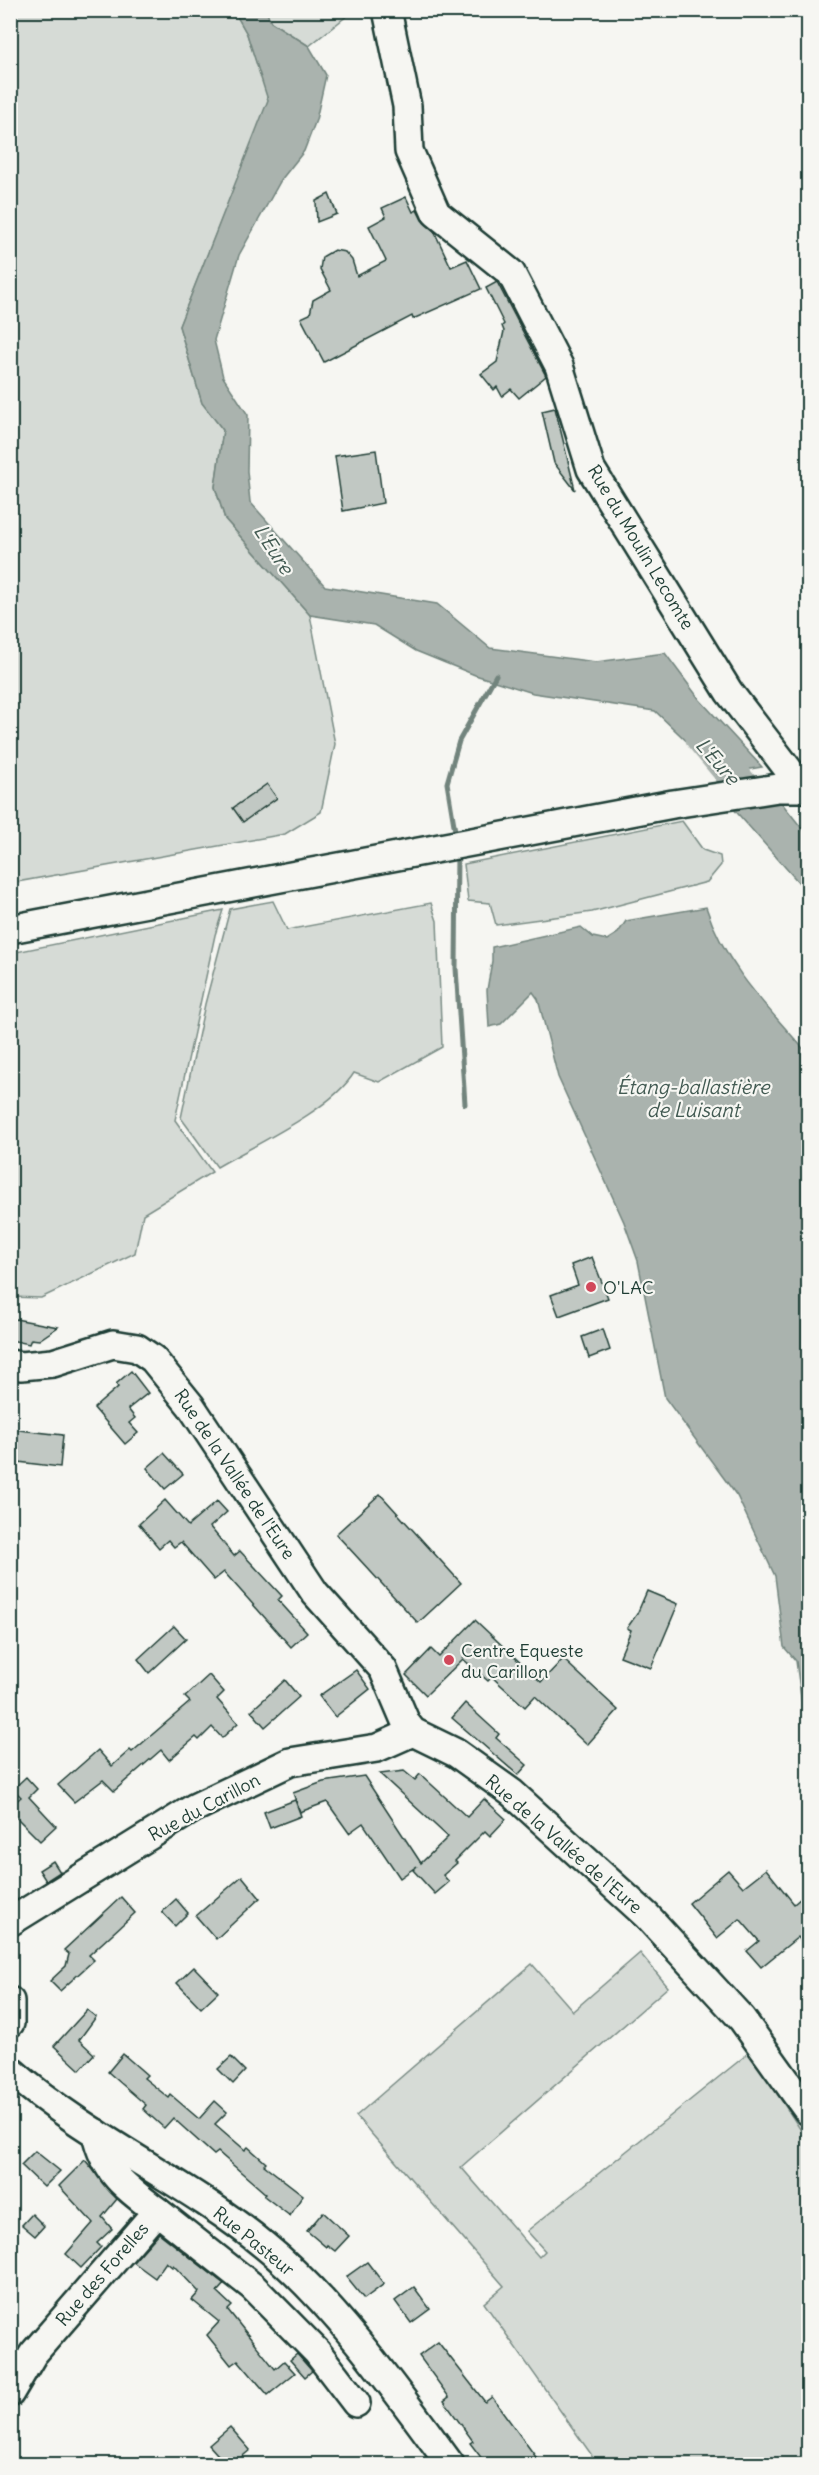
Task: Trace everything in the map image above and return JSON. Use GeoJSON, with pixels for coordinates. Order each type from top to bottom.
{"type":"FeatureCollection","features":[{"type":"Feature","properties":{"kind":"street","name":"Rue du Moulin Lecomte"},"geometry":{"type":"LineString","coordinates":[[387,10],[406,106],[409,151],[436,213],[511,273],[559,366],[591,469],[729,692],[796,787]]}},
{"type":"Feature","properties":{"kind":"street"},"geometry":{"type":"LineString","coordinates":[[10,929],[673,804],[796,787]]}},
{"type":"Feature","properties":{"kind":"street","name":"Rue de la Vallée de l'Eure"},"geometry":{"type":"LineString","coordinates":[[10,1364],[21,1366],[53,1363],[113,1344],[137,1348],[153,1359],[191,1406],[315,1593],[383,1669],[406,1723],[413,1732],[456,1753],[512,1793],[647,1916],[742,2019],[808,2111]]}},
{"type":"Feature","properties":{"kind":"street","name":"Rue du Carillon"},"geometry":{"type":"LineString","coordinates":[[10,1922],[194,1808],[279,1767],[290,1762],[377,1748],[413,1732]]}},
{"type":"Feature","properties":{"kind":"street"},"geometry":{"type":"LineString","coordinates":[[10,2001],[13,2014],[10,2023]]}},
{"type":"Feature","properties":{"kind":"street","name":"Rue Pasteur"},"geometry":{"type":"LineString","coordinates":[[10,2070],[30,2087],[96,2133],[208,2204],[266,2246],[304,2282],[338,2321],[450,2464]]}},
{"type":"Feature","properties":{"kind":"street","name":"Rue des Forelles"},"geometry":{"type":"LineString","coordinates":[[10,2393],[33,2354],[157,2211],[111,2172],[100,2154],[96,2133]]}},
{"type":"Feature","properties":{"kind":"street"},"geometry":{"type":"LineString","coordinates":[[157,2211],[253,2287],[316,2352],[356,2403]]}},
{"type":"Feature","properties":{"kind":"shaded area"},"geometry":{"type":"Polygon","coordinates":[[[11,11],[234,11],[247,34],[269,100],[179,326],[202,403],[223,430],[215,487],[225,519],[310,615],[335,744],[321,812],[285,834],[11,883],[11,11]]]}},
{"type":"Feature","properties":{"kind":"shaded area"},"geometry":{"type":"Polygon","coordinates":[[[266,11],[353,11],[309,46],[271,22],[266,11]]]}},
{"type":"Feature","properties":{"kind":"shaded area"},"geometry":{"type":"Polygon","coordinates":[[[682,821],[703,850],[720,856],[721,865],[707,882],[592,912],[496,925],[490,903],[468,901],[464,864],[682,821]]]}},
{"type":"Feature","properties":{"kind":"shaded area"},"geometry":{"type":"Polygon","coordinates":[[[273,901],[287,930],[431,903],[437,921],[442,1047],[379,1082],[354,1073],[343,1087],[311,1113],[217,1167],[181,1118],[205,1004],[230,909],[273,901]]]}},
{"type":"Feature","properties":{"kind":"shaded area"},"geometry":{"type":"Polygon","coordinates":[[[223,910],[215,935],[175,1120],[212,1172],[143,1214],[135,1253],[41,1298],[11,1297],[11,953],[223,910]]]}},
{"type":"Feature","properties":{"kind":"shaded area"},"geometry":{"type":"Polygon","coordinates":[[[640,1953],[668,1987],[461,2167],[539,2257],[545,2251],[527,2231],[750,2052],[808,2141],[808,2464],[598,2464],[484,2303],[504,2286],[356,2116],[532,1964],[573,2011],[640,1953]]]}},
{"type":"Feature","properties":{"kind":"water"},"geometry":{"type":"Polygon","coordinates":[[[234,11],[266,11],[271,22],[309,46],[326,75],[316,120],[304,151],[281,180],[239,255],[214,340],[223,377],[248,415],[247,471],[250,502],[325,586],[437,604],[490,648],[596,662],[665,653],[700,700],[762,767],[721,774],[655,711],[533,693],[475,675],[416,651],[374,625],[310,615],[225,519],[215,487],[223,430],[202,403],[179,326],[268,100],[247,34],[234,11]]]}},
{"type":"Feature","properties":{"kind":"water"},"geometry":{"type":"Polygon","coordinates":[[[777,797],[808,836],[808,893],[731,806],[777,797]]]}},
{"type":"Feature","properties":{"kind":"water","name":"Étang-ballastière de Luisant"},"geometry":{"type":"Polygon","coordinates":[[[706,907],[724,949],[736,968],[808,1054],[808,1731],[805,1726],[796,1661],[784,1647],[775,1576],[737,1496],[665,1398],[638,1261],[624,1222],[558,1077],[538,999],[533,992],[501,1024],[489,1027],[487,990],[492,947],[581,927],[593,937],[607,940],[618,933],[626,921],[706,907]]]}},
{"type":"Feature","properties":{"kind":"building"},"geometry":{"type":"Polygon","coordinates":[[[329,194],[337,214],[317,222],[316,201],[329,194]]]}},
{"type":"Feature","properties":{"kind":"building"},"geometry":{"type":"Polygon","coordinates":[[[406,197],[413,212],[417,210],[422,220],[434,231],[451,267],[467,260],[481,289],[413,319],[412,316],[324,362],[301,318],[310,314],[313,300],[331,290],[320,269],[322,257],[334,250],[345,252],[352,260],[357,276],[386,261],[369,226],[386,217],[382,208],[406,197]]]}},
{"type":"Feature","properties":{"kind":"building"},"geometry":{"type":"Polygon","coordinates":[[[497,282],[546,376],[519,398],[511,389],[502,396],[497,387],[494,390],[481,374],[497,362],[504,331],[502,326],[504,324],[486,288],[497,282]]]}},
{"type":"Feature","properties":{"kind":"building"},"geometry":{"type":"Polygon","coordinates":[[[555,408],[575,490],[554,463],[542,411],[555,408]]]}},
{"type":"Feature","properties":{"kind":"building"},"geometry":{"type":"Polygon","coordinates":[[[376,450],[383,503],[343,511],[335,456],[376,450]]]}},
{"type":"Feature","properties":{"kind":"building"},"geometry":{"type":"Polygon","coordinates":[[[267,784],[277,798],[243,822],[233,808],[267,784]]]}},
{"type":"Feature","properties":{"kind":"building","name":"O'LAC"},"geometry":{"type":"Polygon","coordinates":[[[592,1257],[608,1298],[559,1316],[551,1295],[578,1285],[571,1265],[592,1257]]]}},
{"type":"Feature","properties":{"kind":"building"},"geometry":{"type":"Polygon","coordinates":[[[10,1318],[58,1327],[39,1340],[31,1339],[29,1344],[10,1340],[10,1318]]]}},
{"type":"Feature","properties":{"kind":"building"},"geometry":{"type":"Polygon","coordinates":[[[603,1329],[610,1350],[589,1358],[582,1337],[603,1329]]]}},
{"type":"Feature","properties":{"kind":"building"},"geometry":{"type":"Polygon","coordinates":[[[131,1371],[148,1393],[128,1409],[135,1418],[129,1423],[138,1433],[125,1444],[94,1408],[118,1387],[116,1384],[131,1371]]]}},
{"type":"Feature","properties":{"kind":"building"},"geometry":{"type":"Polygon","coordinates":[[[10,1429],[63,1435],[60,1467],[10,1461],[10,1429]]]}},
{"type":"Feature","properties":{"kind":"building"},"geometry":{"type":"Polygon","coordinates":[[[164,1453],[183,1474],[165,1489],[147,1468],[164,1453]]]}},
{"type":"Feature","properties":{"kind":"building"},"geometry":{"type":"Polygon","coordinates":[[[380,1494],[461,1583],[418,1623],[336,1534],[380,1494]]]}},
{"type":"Feature","properties":{"kind":"building"},"geometry":{"type":"Polygon","coordinates":[[[165,1500],[188,1526],[217,1501],[227,1512],[210,1527],[234,1556],[240,1551],[282,1596],[278,1600],[307,1632],[291,1647],[224,1572],[214,1580],[181,1542],[174,1547],[168,1540],[159,1548],[139,1524],[165,1500]]]}},
{"type":"Feature","properties":{"kind":"building"},"geometry":{"type":"Polygon","coordinates":[[[647,1591],[678,1604],[651,1668],[620,1656],[631,1630],[627,1628],[637,1614],[647,1591]]]}},
{"type":"Feature","properties":{"kind":"building"},"geometry":{"type":"Polygon","coordinates":[[[475,1620],[541,1682],[563,1659],[618,1710],[587,1745],[535,1696],[525,1707],[492,1677],[488,1681],[463,1659],[426,1695],[406,1675],[431,1649],[439,1657],[475,1620]]]}},
{"type":"Feature","properties":{"kind":"building"},"geometry":{"type":"Polygon","coordinates":[[[174,1626],[186,1639],[149,1673],[138,1659],[174,1626]]]}},
{"type":"Feature","properties":{"kind":"building"},"geometry":{"type":"Polygon","coordinates":[[[356,1670],[370,1689],[335,1717],[319,1696],[356,1670]]]}},
{"type":"Feature","properties":{"kind":"building"},"geometry":{"type":"Polygon","coordinates":[[[209,1675],[224,1692],[217,1699],[238,1723],[222,1738],[212,1727],[199,1740],[196,1737],[169,1760],[161,1750],[114,1791],[103,1780],[74,1802],[58,1785],[98,1750],[112,1766],[130,1750],[132,1752],[190,1702],[185,1697],[209,1675]]]}},
{"type":"Feature","properties":{"kind":"building"},"geometry":{"type":"Polygon","coordinates":[[[285,1680],[299,1697],[265,1727],[251,1711],[285,1680]]]}},
{"type":"Feature","properties":{"kind":"building"},"geometry":{"type":"Polygon","coordinates":[[[465,1703],[499,1734],[496,1738],[527,1765],[518,1775],[452,1718],[465,1703]]]}},
{"type":"Feature","properties":{"kind":"building"},"geometry":{"type":"Polygon","coordinates":[[[404,1771],[415,1780],[420,1774],[467,1817],[484,1799],[506,1819],[490,1836],[485,1831],[455,1861],[457,1863],[443,1875],[449,1882],[435,1894],[413,1870],[417,1866],[400,1878],[363,1823],[349,1833],[327,1802],[300,1812],[293,1793],[323,1782],[364,1776],[421,1863],[448,1837],[380,1774],[404,1771]]]}},
{"type":"Feature","properties":{"kind":"building"},"geometry":{"type":"Polygon","coordinates":[[[26,1777],[37,1789],[29,1797],[56,1826],[40,1841],[11,1812],[15,1809],[12,1805],[21,1797],[13,1789],[26,1777]]]}},
{"type":"Feature","properties":{"kind":"building"},"geometry":{"type":"Polygon","coordinates":[[[295,1800],[301,1816],[270,1828],[264,1812],[295,1800]]]}},
{"type":"Feature","properties":{"kind":"building"},"geometry":{"type":"Polygon","coordinates":[[[53,1861],[60,1872],[46,1881],[39,1870],[53,1861]]]}},
{"type":"Feature","properties":{"kind":"building"},"geometry":{"type":"Polygon","coordinates":[[[766,1869],[794,1904],[808,1892],[808,1950],[798,1937],[761,1967],[747,1951],[759,1941],[740,1919],[717,1938],[689,1903],[728,1870],[743,1887],[766,1869]]]}},
{"type":"Feature","properties":{"kind":"building"},"geometry":{"type":"Polygon","coordinates":[[[242,1876],[260,1898],[216,1939],[196,1916],[242,1876]]]}},
{"type":"Feature","properties":{"kind":"building"},"geometry":{"type":"Polygon","coordinates":[[[121,1897],[135,1913],[89,1955],[94,1960],[60,1991],[50,1981],[66,1966],[69,1954],[64,1950],[121,1897]]]}},
{"type":"Feature","properties":{"kind":"building"},"geometry":{"type":"Polygon","coordinates":[[[176,1899],[188,1913],[175,1926],[162,1912],[176,1899]]]}},
{"type":"Feature","properties":{"kind":"building"},"geometry":{"type":"Polygon","coordinates":[[[194,1967],[218,1992],[201,2008],[177,1983],[194,1967]]]}},
{"type":"Feature","properties":{"kind":"building"},"geometry":{"type":"Polygon","coordinates":[[[87,2010],[96,2017],[79,2040],[94,2054],[80,2070],[54,2046],[87,2010]]]}},
{"type":"Feature","properties":{"kind":"building"},"geometry":{"type":"Polygon","coordinates":[[[123,2054],[147,2075],[144,2078],[169,2098],[171,2095],[199,2119],[215,2101],[227,2112],[215,2124],[245,2150],[248,2147],[266,2163],[264,2165],[303,2195],[290,2216],[264,2196],[266,2194],[218,2152],[214,2155],[173,2118],[164,2128],[143,2109],[146,2105],[108,2072],[123,2054]]]}},
{"type":"Feature","properties":{"kind":"building"},"geometry":{"type":"Polygon","coordinates":[[[231,2057],[245,2071],[233,2084],[218,2069],[231,2057]]]}},
{"type":"Feature","properties":{"kind":"building"},"geometry":{"type":"Polygon","coordinates":[[[35,2151],[60,2171],[44,2187],[21,2165],[35,2151]]]}},
{"type":"Feature","properties":{"kind":"building"},"geometry":{"type":"Polygon","coordinates":[[[85,2160],[117,2199],[102,2217],[112,2229],[97,2243],[101,2247],[81,2268],[66,2254],[93,2223],[59,2186],[85,2160]]]}},
{"type":"Feature","properties":{"kind":"building"},"geometry":{"type":"Polygon","coordinates":[[[323,2212],[349,2236],[335,2251],[327,2245],[326,2247],[307,2231],[323,2212]]]}},
{"type":"Feature","properties":{"kind":"building"},"geometry":{"type":"Polygon","coordinates":[[[32,2214],[44,2226],[35,2236],[22,2225],[32,2214]]]}},
{"type":"Feature","properties":{"kind":"building"},"geometry":{"type":"Polygon","coordinates":[[[159,2233],[224,2284],[217,2292],[232,2306],[228,2310],[275,2369],[284,2361],[295,2373],[268,2395],[238,2360],[231,2365],[207,2335],[219,2322],[192,2300],[199,2292],[173,2265],[172,2267],[166,2262],[155,2278],[133,2262],[159,2233]]]}},
{"type":"Feature","properties":{"kind":"building"},"geometry":{"type":"Polygon","coordinates":[[[367,2262],[384,2284],[364,2299],[346,2277],[367,2262]]]}},
{"type":"Feature","properties":{"kind":"building"},"geometry":{"type":"Polygon","coordinates":[[[414,2287],[430,2309],[411,2323],[395,2301],[414,2287]]]}},
{"type":"Feature","properties":{"kind":"building"},"geometry":{"type":"Polygon","coordinates":[[[438,2342],[485,2402],[492,2397],[541,2464],[486,2464],[470,2443],[473,2441],[444,2401],[449,2397],[419,2356],[438,2342]]]}},
{"type":"Feature","properties":{"kind":"building"},"geometry":{"type":"Polygon","coordinates":[[[297,2354],[312,2371],[305,2377],[290,2360],[297,2354]]]}},
{"type":"Feature","properties":{"kind":"building"},"geometry":{"type":"Polygon","coordinates":[[[230,2427],[250,2450],[233,2464],[226,2464],[209,2445],[230,2427]]]}},
{"type":"Feature","properties":{"kind":"waterway"},"geometry":{"type":"LineString","coordinates":[[456,837],[447,783],[459,741],[496,675]]}},
{"type":"Feature","properties":{"kind":"waterway","name":"L'Eure"},"geometry":{"type":"LineString","coordinates":[[702,738],[808,865]]}},
{"type":"Feature","properties":{"kind":"waterway"},"geometry":{"type":"LineString","coordinates":[[457,852],[456,968],[465,1104]]}},
{"type":"Feature","properties":{"kind":"place","name":"O'LAC"},"geometry":{"type":"Point","coordinates":[591,1287]}},
{"type":"Feature","properties":{"kind":"place","name":"Centre Equeste du Carillon"},"geometry":{"type":"Point","coordinates":[449,1660]}}]}
